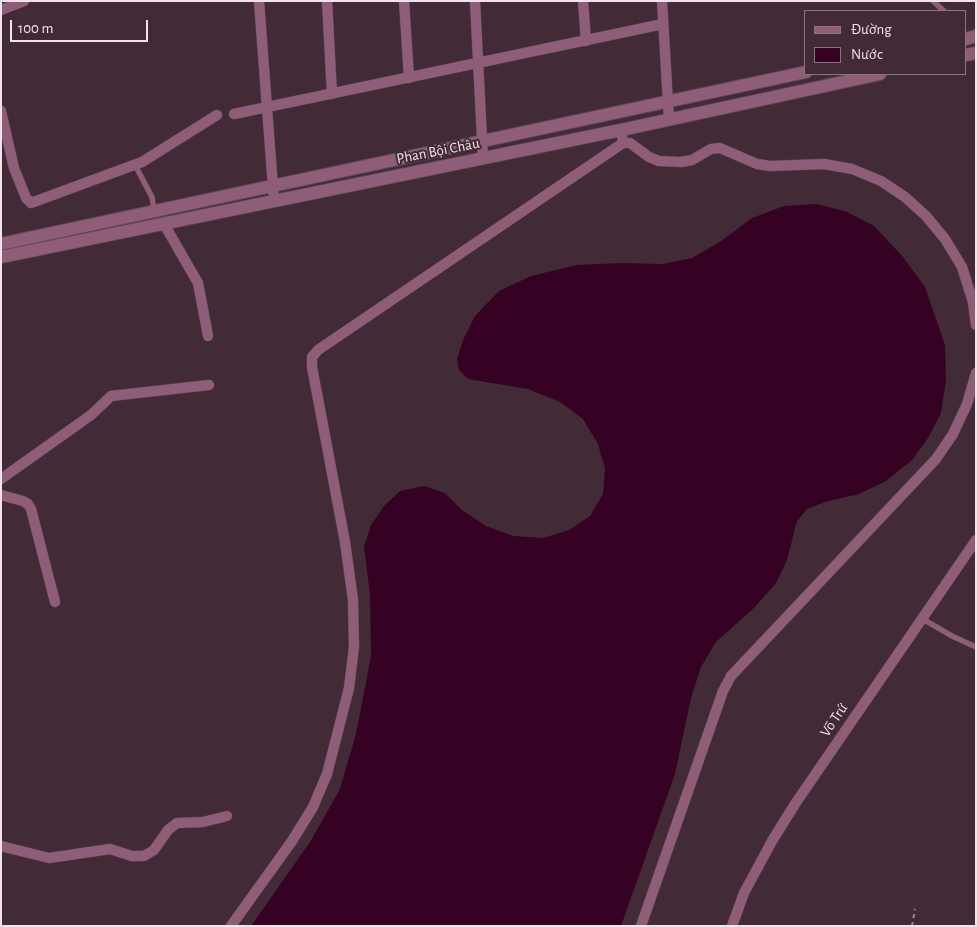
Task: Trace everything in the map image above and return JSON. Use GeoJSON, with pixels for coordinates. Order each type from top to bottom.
{"type":"FeatureCollection","features":[{"type":"Feature","properties":{"kind":"street"},"geometry":{"type":"LineString","coordinates":[[1,10],[24,1]]}},
{"type":"Feature","properties":{"kind":"street"},"geometry":{"type":"LineString","coordinates":[[259,1],[274,201]]}},
{"type":"Feature","properties":{"kind":"street"},"geometry":{"type":"LineString","coordinates":[[327,1],[332,94]]}},
{"type":"Feature","properties":{"kind":"street"},"geometry":{"type":"LineString","coordinates":[[404,1],[409,78]]}},
{"type":"Feature","properties":{"kind":"street"},"geometry":{"type":"LineString","coordinates":[[474,1],[483,159]]}},
{"type":"Feature","properties":{"kind":"street"},"geometry":{"type":"LineString","coordinates":[[583,1],[586,41]]}},
{"type":"Feature","properties":{"kind":"street"},"geometry":{"type":"LineString","coordinates":[[662,1],[669,120]]}},
{"type":"Feature","properties":{"kind":"street"},"geometry":{"type":"LineString","coordinates":[[234,114],[663,24]]}},
{"type":"Feature","properties":{"kind":"street","name":"Phan Bội Châu"},"geometry":{"type":"LineString","coordinates":[[1,244],[804,72]]}},
{"type":"Feature","properties":{"kind":"street","name":"Phan Bội Châu"},"geometry":{"type":"LineString","coordinates":[[1,257],[483,159],[622,136],[669,120],[875,75]]}},
{"type":"Feature","properties":{"kind":"street"},"geometry":{"type":"LineString","coordinates":[[1,111],[14,168],[26,198],[32,203],[135,166],[217,115]]}},
{"type":"Feature","properties":{"kind":"street"},"geometry":{"type":"LineString","coordinates":[[231,926],[292,841],[313,807],[327,774],[349,688],[354,647],[353,600],[345,542],[312,367],[312,357],[318,350],[622,136],[650,157],[669,163],[692,160],[711,149],[720,148],[757,164],[770,166],[824,164],[852,169],[881,181],[905,197],[926,216],[945,239],[962,267],[972,302],[976,325]]}},
{"type":"Feature","properties":{"kind":"street"},"geometry":{"type":"LineString","coordinates":[[164,224],[198,283],[208,336]]}},
{"type":"Feature","properties":{"kind":"street"},"geometry":{"type":"LineString","coordinates":[[641,926],[723,691],[731,676],[936,459],[954,434],[968,404],[976,372]]}},
{"type":"Feature","properties":{"kind":"street"},"geometry":{"type":"LineString","coordinates":[[1,479],[91,415],[111,396],[209,385]]}},
{"type":"Feature","properties":{"kind":"street"},"geometry":{"type":"LineString","coordinates":[[1,495],[23,501],[31,509],[55,602]]}},
{"type":"Feature","properties":{"kind":"street","name":"Võ Trứ"},"geometry":{"type":"LineString","coordinates":[[732,926],[744,893],[781,826],[921,618],[976,540]]}},
{"type":"Feature","properties":{"kind":"street"},"geometry":{"type":"LineString","coordinates":[[1,846],[49,858],[110,850],[132,856],[144,856],[154,850],[168,830],[177,823],[203,822],[227,816]]}},
{"type":"Feature","properties":{"kind":"lane"},"geometry":{"type":"LineString","coordinates":[[933,1],[943,10]]}},
{"type":"Feature","properties":{"kind":"lane"},"geometry":{"type":"LineString","coordinates":[[135,166],[152,197],[154,211]]}},
{"type":"Feature","properties":{"kind":"lane"},"geometry":{"type":"LineString","coordinates":[[921,618],[976,647]]}},
{"type":"Feature","properties":{"kind":"path"},"geometry":{"type":"LineString","coordinates":[[912,926],[915,909]]}},
{"type":"Feature","properties":{"kind":"water"},"geometry":{"type":"Polygon","coordinates":[[[817,204],[847,212],[874,226],[903,257],[925,287],[945,345],[946,380],[941,413],[928,438],[912,460],[886,481],[859,494],[825,502],[807,509],[797,521],[787,560],[776,583],[755,607],[716,642],[701,667],[691,698],[675,774],[621,926],[251,926],[310,842],[340,789],[356,734],[371,656],[370,594],[364,547],[371,525],[384,506],[400,491],[424,486],[445,493],[462,510],[486,526],[513,536],[543,538],[569,530],[590,516],[603,494],[605,469],[598,444],[583,419],[560,402],[528,389],[468,379],[459,370],[457,359],[463,340],[475,316],[499,291],[531,276],[577,265],[663,264],[692,258],[720,242],[752,218],[784,206],[817,204]]]}}]}
